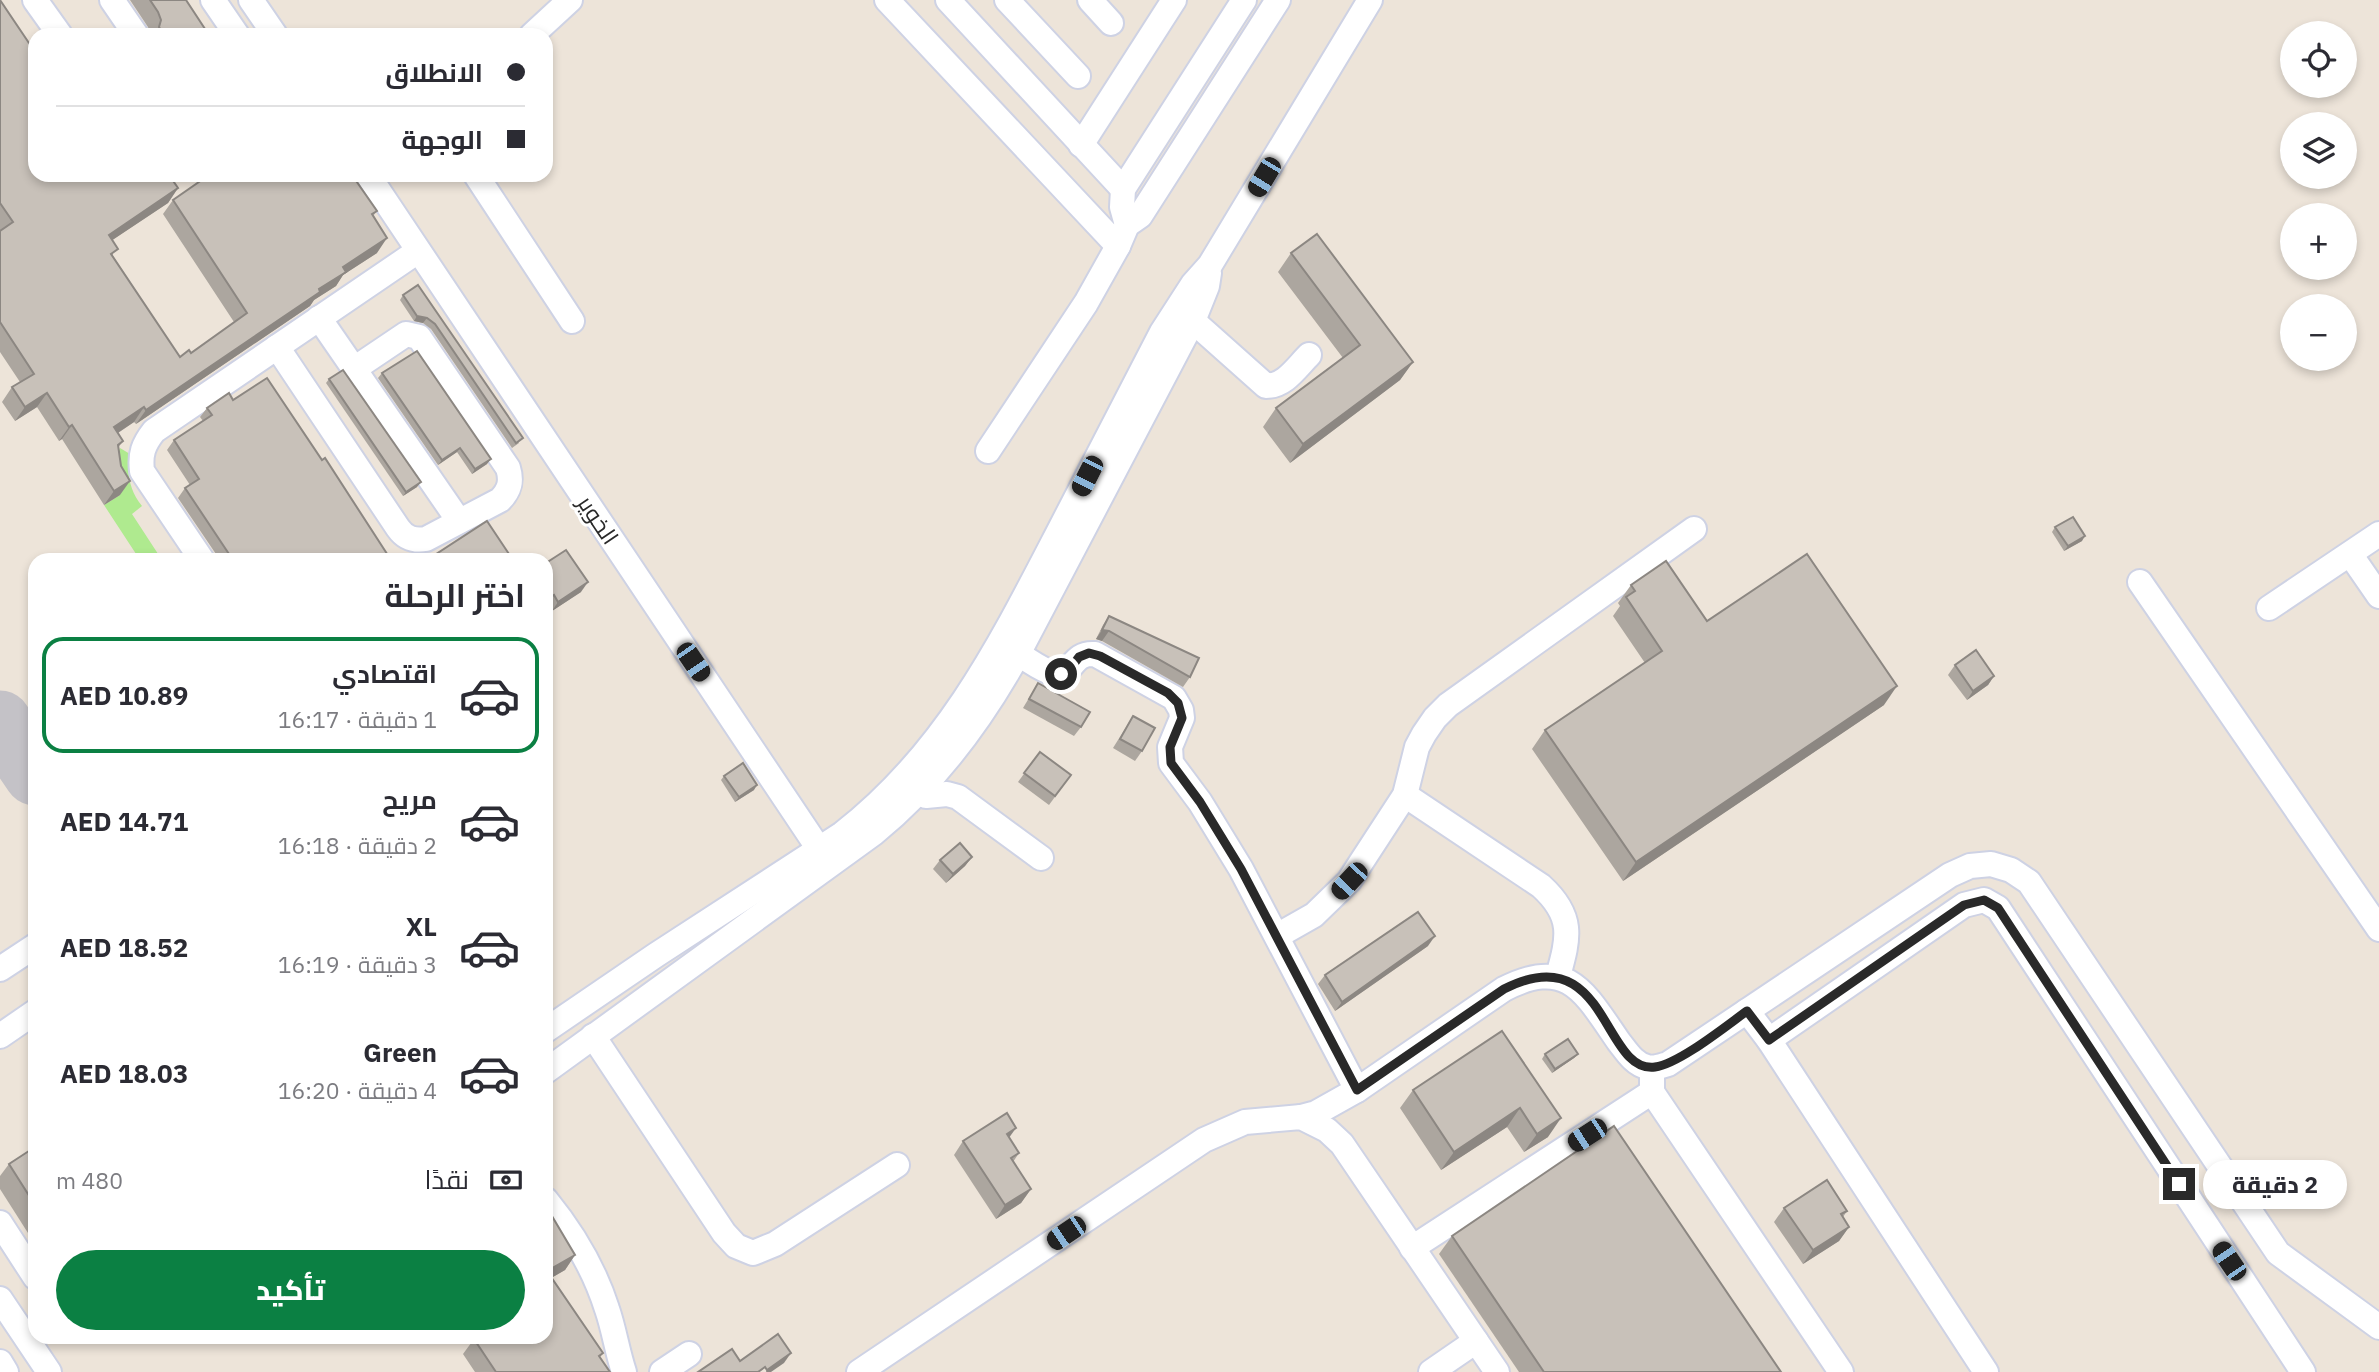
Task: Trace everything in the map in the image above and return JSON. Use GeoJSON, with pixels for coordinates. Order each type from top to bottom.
{"type":"FeatureCollection","features":[{"type":"Feature","properties":{"kind":"street"},"geometry":{"type":"LineString","coordinates":[[35,0],[55,28]]}},
{"type":"Feature","properties":{"kind":"street"},"geometry":{"type":"LineString","coordinates":[[112,0],[131,28]]}},
{"type":"Feature","properties":{"kind":"street"},"geometry":{"type":"LineString","coordinates":[[213,0],[232,28]]}},
{"type":"Feature","properties":{"kind":"street"},"geometry":{"type":"LineString","coordinates":[[251,0],[270,28]]}},
{"type":"Feature","properties":{"kind":"street"},"geometry":{"type":"LineString","coordinates":[[540,28],[570,0]]}},
{"type":"Feature","properties":{"kind":"street"},"geometry":{"type":"LineString","coordinates":[[887,0],[1122,236]]}},
{"type":"Feature","properties":{"kind":"street"},"geometry":{"type":"LineString","coordinates":[[948,0],[1123,188]]}},
{"type":"Feature","properties":{"kind":"street"},"geometry":{"type":"LineString","coordinates":[[1007,0],[1077,76]]}},
{"type":"Feature","properties":{"kind":"street"},"geometry":{"type":"LineString","coordinates":[[1090,0],[1111,23]]}},
{"type":"Feature","properties":{"kind":"street"},"geometry":{"type":"LineString","coordinates":[[1081,145],[1174,0]]}},
{"type":"Feature","properties":{"kind":"street"},"geometry":{"type":"LineString","coordinates":[[1122,236],[1123,188],[1244,0]]}},
{"type":"Feature","properties":{"kind":"street"},"geometry":{"type":"LineString","coordinates":[[988,450],[1073,323],[1122,236],[1140,216],[1278,0]]}},
{"type":"Feature","properties":{"kind":"street"},"geometry":{"type":"LineString","coordinates":[[553,1066],[824,857],[903,779],[950,722],[1000,644],[1162,331],[1193,284],[1210,265],[1370,0]]}},
{"type":"Feature","properties":{"kind":"street","name":"الخوير"},"geometry":{"type":"LineString","coordinates":[[373,182],[824,857]]}},
{"type":"Feature","properties":{"kind":"street"},"geometry":{"type":"LineString","coordinates":[[481,182],[572,321]]}},
{"type":"Feature","properties":{"kind":"street"},"geometry":{"type":"LineString","coordinates":[[197,553],[142,471],[141,457],[145,443],[154,431],[418,251]]}},
{"type":"Feature","properties":{"kind":"street"},"geometry":{"type":"LineString","coordinates":[[553,1025],[656,955],[888,821],[950,757],[997,692],[1018,654],[1192,321],[1207,286],[1210,265]]}},
{"type":"Feature","properties":{"kind":"street"},"geometry":{"type":"LineString","coordinates":[[319,318],[459,521]]}},
{"type":"Feature","properties":{"kind":"street"},"geometry":{"type":"LineString","coordinates":[[1192,321],[1266,386],[1276,386],[1284,381],[1309,355]]}},
{"type":"Feature","properties":{"kind":"street"},"geometry":{"type":"LineString","coordinates":[[277,346],[402,534],[415,540],[426,539],[500,500],[509,489],[510,475],[422,340],[415,335],[406,334],[354,369]]}},
{"type":"Feature","properties":{"kind":"street"},"geometry":{"type":"LineString","coordinates":[[1277,936],[1314,915],[1349,881],[1405,795],[1418,747],[1435,718],[1448,705],[1694,529]]}},
{"type":"Feature","properties":{"kind":"street"},"geometry":{"type":"LineString","coordinates":[[2269,608],[2379,534]]}},
{"type":"Feature","properties":{"kind":"street"},"geometry":{"type":"LineString","coordinates":[[2350,554],[2379,596]]}},
{"type":"Feature","properties":{"kind":"street"},"geometry":{"type":"LineString","coordinates":[[2140,582],[2379,929]]}},
{"type":"Feature","properties":{"kind":"street"},"geometry":{"type":"LineString","coordinates":[[1018,654],[1048,671],[1061,674],[1069,670],[1079,657],[1095,654],[1174,698],[1178,703],[1182,718],[1170,747],[1171,763],[1221,835],[1357,1090]]}},
{"type":"Feature","properties":{"kind":"street"},"geometry":{"type":"LineString","coordinates":[[919,791],[926,796],[947,794],[958,797],[1041,858]]}},
{"type":"Feature","properties":{"kind":"street"},"geometry":{"type":"LineString","coordinates":[[1405,795],[1550,894],[1563,915],[1568,940],[1558,976]]}},
{"type":"Feature","properties":{"kind":"street"},"geometry":{"type":"LineString","coordinates":[[1412,1248],[1652,1080],[1668,1064],[1950,875],[1970,866],[1991,864],[2011,870],[2029,882],[2042,899],[2089,975],[2278,1253],[2379,1327]]}},
{"type":"Feature","properties":{"kind":"street"},"geometry":{"type":"LineString","coordinates":[[1769,1040],[1964,905],[1984,900],[1998,908],[2302,1372]]}},
{"type":"Feature","properties":{"kind":"street"},"geometry":{"type":"LineString","coordinates":[[0,969],[28,951]]}},
{"type":"Feature","properties":{"kind":"street"},"geometry":{"type":"LineString","coordinates":[[859,1372],[1204,1140],[1245,1122],[1316,1113],[1357,1090],[1504,989],[1521,980],[1558,976],[1590,1000],[1633,1059],[1645,1067],[1841,1372]]}},
{"type":"Feature","properties":{"kind":"street"},"geometry":{"type":"LineString","coordinates":[[1747,1011],[1769,1040],[1986,1372]]}},
{"type":"Feature","properties":{"kind":"street"},"geometry":{"type":"LineString","coordinates":[[0,1036],[28,1017]]}},
{"type":"Feature","properties":{"kind":"street"},"geometry":{"type":"LineString","coordinates":[[593,1036],[724,1233],[736,1246],[753,1253],[775,1244],[897,1165]]}},
{"type":"Feature","properties":{"kind":"street"},"geometry":{"type":"LineString","coordinates":[[1301,1117],[1327,1130],[1342,1144],[1497,1372]]}},
{"type":"Feature","properties":{"kind":"street"},"geometry":{"type":"LineString","coordinates":[[553,1210],[579,1245],[596,1277],[624,1372]]}},
{"type":"Feature","properties":{"kind":"street"},"geometry":{"type":"LineString","coordinates":[[0,1223],[28,1266]]}},
{"type":"Feature","properties":{"kind":"street"},"geometry":{"type":"LineString","coordinates":[[0,1299],[28,1341]]}},
{"type":"Feature","properties":{"kind":"street"},"geometry":{"type":"LineString","coordinates":[[1431,1372],[1476,1341]]}},
{"type":"Feature","properties":{"kind":"street"},"geometry":{"type":"LineString","coordinates":[[30,1344],[49,1372]]}},
{"type":"Feature","properties":{"kind":"street"},"geometry":{"type":"LineString","coordinates":[[662,1372],[689,1354]]}},
{"type":"Feature","properties":{"kind":"street"},"geometry":{"type":"LineString","coordinates":[[0,1362],[6,1372]]}},
{"type":"Feature","properties":{"kind":"green space"},"geometry":{"type":"Polygon","coordinates":[[[120,448],[130,454],[130,482],[142,506],[132,514],[157,553],[135,553],[104,505],[120,495],[120,448]]]}},
{"type":"Feature","properties":{"kind":"building"},"geometry":{"type":"Polygon","coordinates":[[[0,0],[28,42],[28,182],[174,182],[178,188],[109,235],[118,249],[111,254],[180,357],[189,350],[191,353],[247,313],[173,200],[199,182],[357,182],[377,211],[372,214],[387,238],[343,267],[346,272],[319,289],[320,292],[146,410],[144,407],[114,427],[123,441],[118,445],[121,466],[130,481],[114,491],[72,425],[69,427],[47,393],[25,407],[12,387],[34,374],[0,322],[0,231],[13,222],[0,203],[0,0]]]}},
{"type":"Feature","properties":{"kind":"building"},"geometry":{"type":"Polygon","coordinates":[[[150,0],[186,0],[204,28],[160,28],[161,20],[150,0]]]}},
{"type":"Feature","properties":{"kind":"building"},"geometry":{"type":"Polygon","coordinates":[[[1317,234],[1413,362],[1303,444],[1276,408],[1360,345],[1291,253],[1317,234]]]}},
{"type":"Feature","properties":{"kind":"building"},"geometry":{"type":"Polygon","coordinates":[[[418,285],[523,438],[516,443],[435,324],[427,318],[417,316],[403,295],[418,285]]]}},
{"type":"Feature","properties":{"kind":"building"},"geometry":{"type":"Polygon","coordinates":[[[417,351],[491,459],[475,469],[460,448],[442,460],[382,373],[417,351]]]}},
{"type":"Feature","properties":{"kind":"building"},"geometry":{"type":"Polygon","coordinates":[[[343,370],[421,482],[406,492],[329,379],[343,370]]]}},
{"type":"Feature","properties":{"kind":"building"},"geometry":{"type":"Polygon","coordinates":[[[267,378],[322,460],[325,458],[386,553],[228,553],[185,488],[199,479],[174,440],[212,415],[207,408],[229,393],[233,400],[267,378]]]}},
{"type":"Feature","properties":{"kind":"building"},"geometry":{"type":"Polygon","coordinates":[[[2073,517],[2085,536],[2068,546],[2055,527],[2073,517]]]}},
{"type":"Feature","properties":{"kind":"building"},"geometry":{"type":"Polygon","coordinates":[[[487,521],[508,553],[438,553],[487,521]]]}},
{"type":"Feature","properties":{"kind":"building"},"geometry":{"type":"Polygon","coordinates":[[[566,550],[588,582],[558,602],[553,596],[553,558],[566,550]]]}},
{"type":"Feature","properties":{"kind":"building"},"geometry":{"type":"Polygon","coordinates":[[[1807,554],[1897,686],[1636,862],[1545,730],[1662,651],[1626,597],[1635,591],[1631,585],[1666,561],[1707,621],[1807,554]]]}},
{"type":"Feature","properties":{"kind":"building"},"geometry":{"type":"Polygon","coordinates":[[[1109,616],[1199,658],[1190,677],[1109,631],[1102,630],[1109,616]]]}},
{"type":"Feature","properties":{"kind":"building"},"geometry":{"type":"Polygon","coordinates":[[[1976,650],[1994,676],[1973,691],[1955,665],[1976,650]]]}},
{"type":"Feature","properties":{"kind":"building"},"geometry":{"type":"Polygon","coordinates":[[[1038,683],[1090,712],[1081,727],[1029,699],[1038,683]]]}},
{"type":"Feature","properties":{"kind":"building"},"geometry":{"type":"Polygon","coordinates":[[[1133,716],[1155,728],[1142,751],[1120,739],[1133,716]]]}},
{"type":"Feature","properties":{"kind":"building"},"geometry":{"type":"Polygon","coordinates":[[[1040,752],[1071,775],[1055,796],[1024,773],[1040,752]]]}},
{"type":"Feature","properties":{"kind":"building"},"geometry":{"type":"Polygon","coordinates":[[[743,763],[757,785],[739,797],[724,776],[743,763]]]}},
{"type":"Feature","properties":{"kind":"building"},"geometry":{"type":"Polygon","coordinates":[[[960,843],[972,857],[953,874],[940,860],[960,843]]]}},
{"type":"Feature","properties":{"kind":"building"},"geometry":{"type":"Polygon","coordinates":[[[1418,912],[1435,936],[1342,1002],[1325,975],[1418,912]]]}},
{"type":"Feature","properties":{"kind":"building"},"geometry":{"type":"Polygon","coordinates":[[[1502,1031],[1561,1118],[1537,1134],[1520,1108],[1454,1152],[1413,1090],[1502,1031]]]}},
{"type":"Feature","properties":{"kind":"building"},"geometry":{"type":"Polygon","coordinates":[[[1568,1039],[1578,1054],[1555,1069],[1545,1054],[1568,1039]]]}},
{"type":"Feature","properties":{"kind":"building"},"geometry":{"type":"Polygon","coordinates":[[[1007,1113],[1016,1128],[1007,1134],[1019,1153],[1011,1158],[1031,1189],[1005,1205],[963,1141],[1007,1113]]]}},
{"type":"Feature","properties":{"kind":"building"},"geometry":{"type":"Polygon","coordinates":[[[1614,1126],[1781,1372],[1544,1372],[1452,1236],[1614,1126]]]}},
{"type":"Feature","properties":{"kind":"building"},"geometry":{"type":"Polygon","coordinates":[[[28,1152],[28,1194],[9,1164],[28,1152]]]}},
{"type":"Feature","properties":{"kind":"building"},"geometry":{"type":"Polygon","coordinates":[[[1827,1180],[1847,1211],[1841,1214],[1849,1227],[1813,1250],[1784,1208],[1827,1180]]]}},
{"type":"Feature","properties":{"kind":"building"},"geometry":{"type":"Polygon","coordinates":[[[553,1218],[575,1255],[553,1268],[553,1218]]]}},
{"type":"Feature","properties":{"kind":"building"},"geometry":{"type":"Polygon","coordinates":[[[553,1280],[603,1353],[599,1356],[610,1372],[496,1372],[477,1344],[553,1344],[553,1280]]]}},
{"type":"Feature","properties":{"kind":"building"},"geometry":{"type":"Polygon","coordinates":[[[778,1334],[791,1353],[767,1370],[765,1367],[758,1372],[698,1372],[732,1349],[740,1361],[778,1334]]]}},
{"type":"Feature","properties":{"kind":"taxiway"},"geometry":{"type":"LineString","coordinates":[[0,722],[28,764]]}},
{"type":"Feature","properties":{"kind":"route"},"geometry":{"type":"LineString","coordinates":[[1061,674],[1069,670],[1075,660],[1084,654],[1095,654],[1168,693],[1178,703],[1182,718],[1170,747],[1171,763],[1200,802],[1241,869],[1357,1090],[1504,989],[1521,980],[1540,976],[1558,976],[1576,987],[1590,1000],[1628,1054],[1645,1067],[1668,1064],[1747,1011],[1769,1040],[1964,905],[1984,900],[1998,908],[2179,1184]]}}]}
